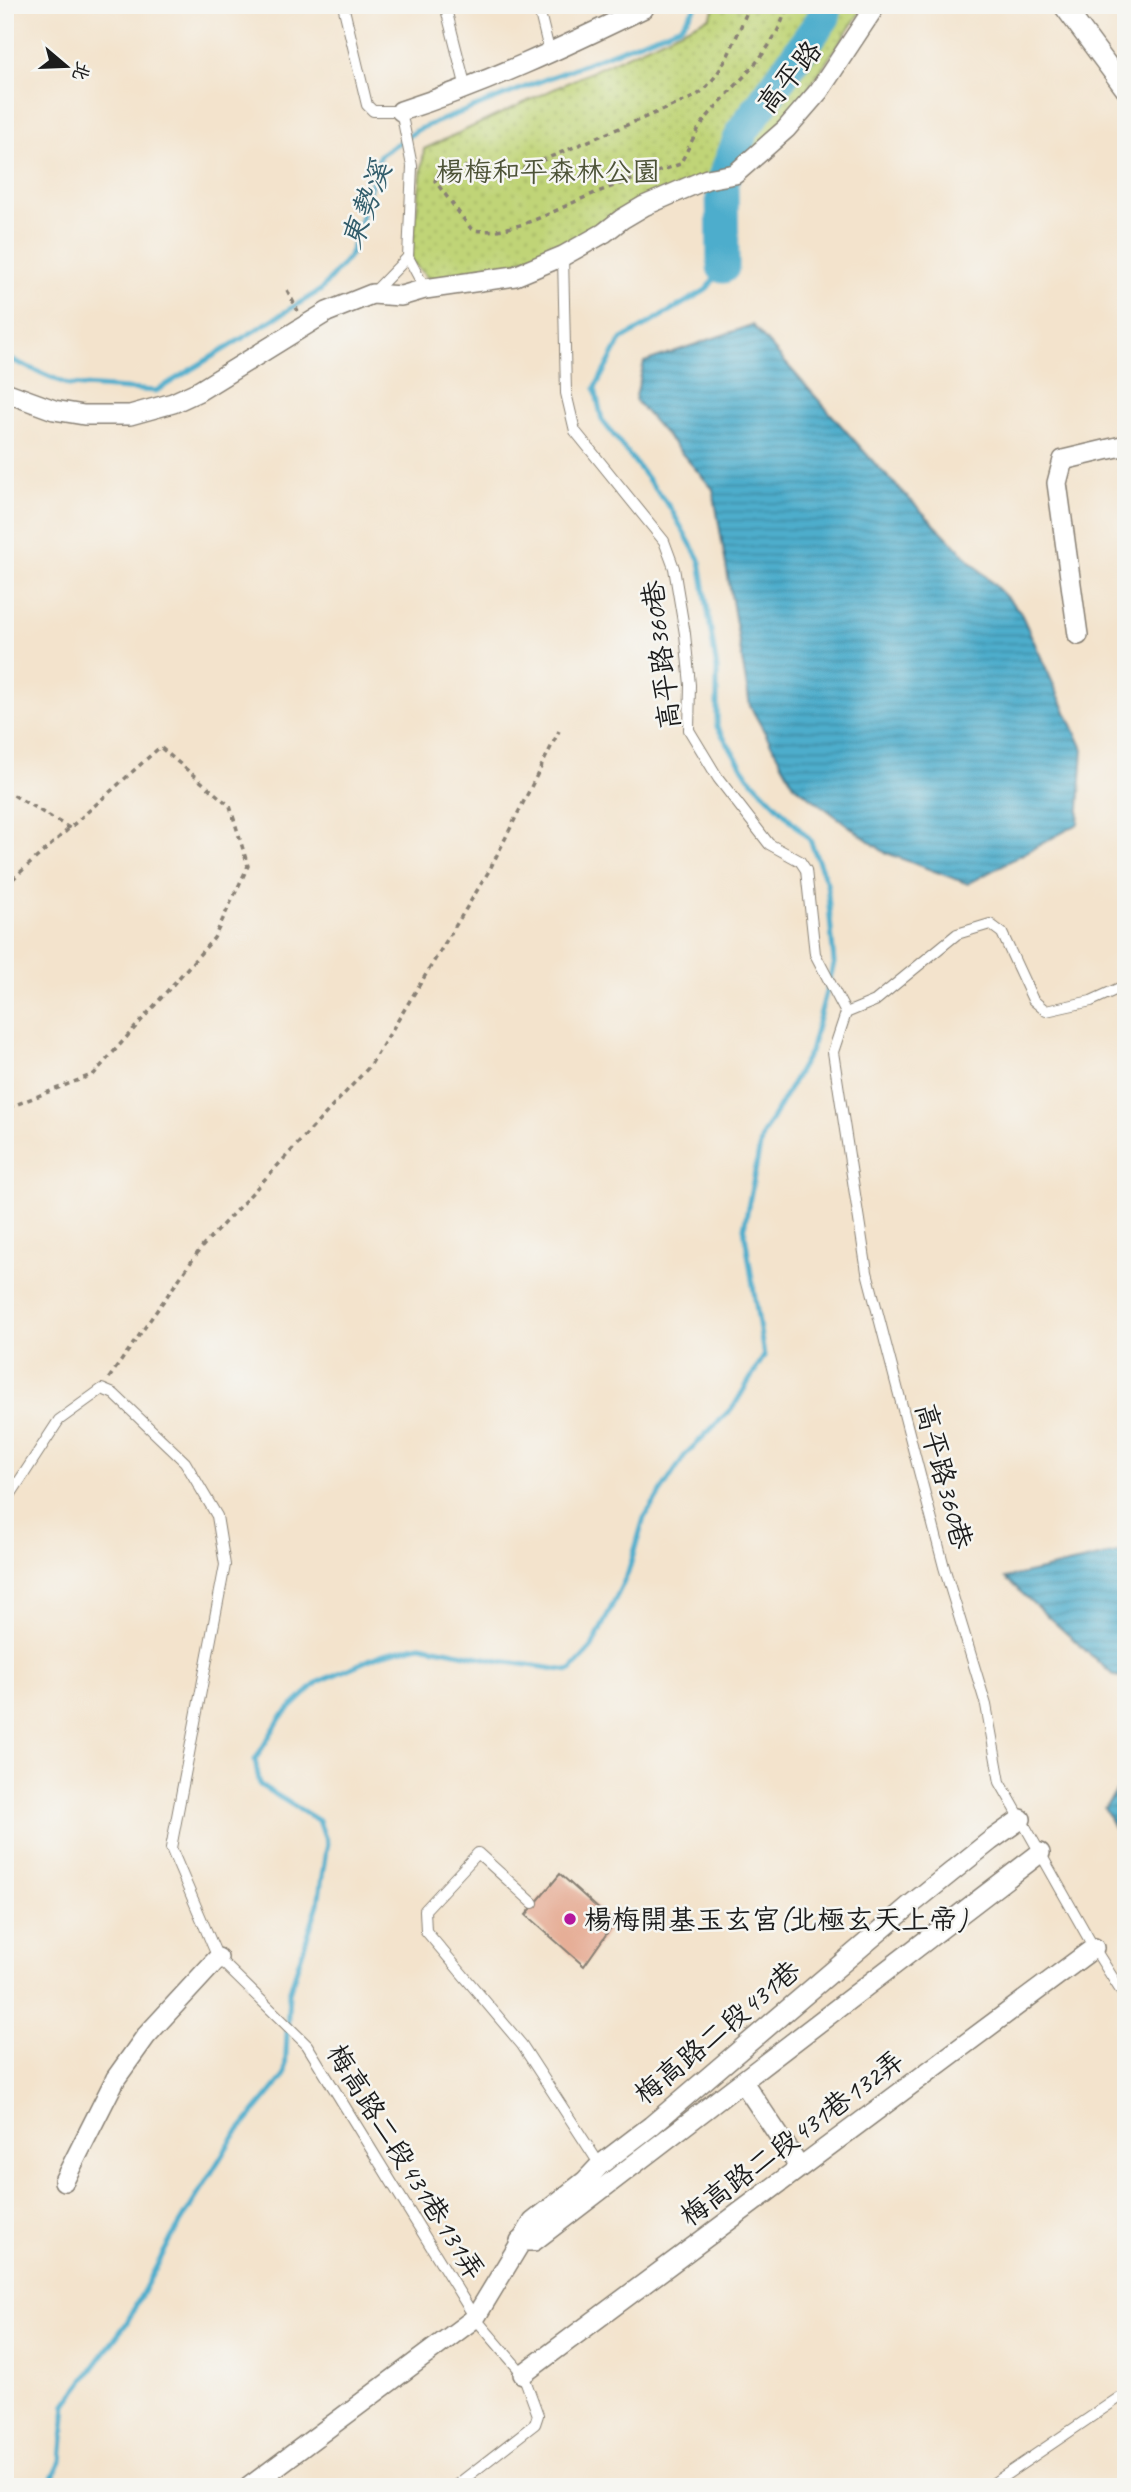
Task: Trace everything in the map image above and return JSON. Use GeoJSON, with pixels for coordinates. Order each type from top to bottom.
{"type":"FeatureCollection","features":[{"type":"Feature","properties":{"kind":"street"},"geometry":{"type":"LineString","coordinates":[[401,111],[550,54],[644,8],[643,5]]}},
{"type":"Feature","properties":{"kind":"street","name":"高平路"},"geometry":{"type":"LineString","coordinates":[[563,256],[644,206],[707,179],[735,174],[786,129],[819,92],[876,5]]}},
{"type":"Feature","properties":{"kind":"street"},"geometry":{"type":"LineString","coordinates":[[1063,5],[1126,90]]}},
{"type":"Feature","properties":{"kind":"street"},"geometry":{"type":"LineString","coordinates":[[5,392],[54,410],[84,415],[130,415],[173,403],[210,385],[327,312],[372,294],[401,296],[425,289],[515,276],[563,256]]}},
{"type":"Feature","properties":{"kind":"street"},"geometry":{"type":"LineString","coordinates":[[1078,635],[1056,483],[1063,460],[1126,445]]}},
{"type":"Feature","properties":{"kind":"street","name":"梅高路二段431巷"},"geometry":{"type":"LineString","coordinates":[[249,2487],[475,2318],[533,2222],[651,2126],[908,1907],[1021,1819]]}},
{"type":"Feature","properties":{"kind":"street","name":"梅高路二段431巷"},"geometry":{"type":"LineString","coordinates":[[520,2241],[534,2241],[1040,1853]]}},
{"type":"Feature","properties":{"kind":"street","name":"梅高路二段431巷132弄"},"geometry":{"type":"LineString","coordinates":[[523,2374],[1094,1948]]}},
{"type":"Feature","properties":{"kind":"street"},"geometry":{"type":"LineString","coordinates":[[64,2181],[116,2078],[146,2036],[218,1958]]}},
{"type":"Feature","properties":{"kind":"street"},"geometry":{"type":"LineString","coordinates":[[743,2082],[800,2166]]}},
{"type":"Feature","properties":{"kind":"lane"},"geometry":{"type":"LineString","coordinates":[[343,5],[367,105],[373,111],[401,111],[412,166],[408,257],[425,289]]}},
{"type":"Feature","properties":{"kind":"lane"},"geometry":{"type":"LineString","coordinates":[[445,5],[466,88]]}},
{"type":"Feature","properties":{"kind":"lane"},"geometry":{"type":"LineString","coordinates":[[538,5],[550,54]]}},
{"type":"Feature","properties":{"kind":"lane","name":"高平路360巷"},"geometry":{"type":"LineString","coordinates":[[563,256],[566,393],[575,431],[664,541],[674,568],[685,634],[690,685],[689,730],[718,778],[769,844],[800,860],[806,870],[814,954],[846,1013],[833,1052],[867,1272],[944,1567],[986,1705],[1000,1782],[1126,1999]]}},
{"type":"Feature","properties":{"kind":"lane"},"geometry":{"type":"LineString","coordinates":[[372,294],[408,257]]}},
{"type":"Feature","properties":{"kind":"lane"},"geometry":{"type":"LineString","coordinates":[[846,1013],[876,1001],[957,934],[990,924],[1002,933],[1033,1000],[1046,1011],[1091,1000],[1126,985]]}},
{"type":"Feature","properties":{"kind":"lane"},"geometry":{"type":"LineString","coordinates":[[5,1503],[59,1420],[102,1389],[114,1394],[185,1462],[217,1516],[225,1565],[171,1848],[218,1958]]}},
{"type":"Feature","properties":{"kind":"lane"},"geometry":{"type":"LineString","coordinates":[[533,1903],[478,1853],[425,1910],[426,1931],[522,2045],[600,2165]]}},
{"type":"Feature","properties":{"kind":"lane","name":"梅高路二段431巷131弄"},"geometry":{"type":"LineString","coordinates":[[218,1958],[307,2045],[475,2318],[523,2374]]}},
{"type":"Feature","properties":{"kind":"lane"},"geometry":{"type":"LineString","coordinates":[[454,2487],[535,2424],[537,2415],[523,2374]]}},
{"type":"Feature","properties":{"kind":"lane"},"geometry":{"type":"LineString","coordinates":[[988,2487],[1126,2393]]}},
{"type":"Feature","properties":{"kind":"path"},"geometry":{"type":"LineString","coordinates":[[750,5],[722,67],[711,84],[696,96],[512,173],[446,164],[435,181],[472,230],[487,232],[512,229],[590,195],[680,164],[703,122],[761,57],[785,14],[787,5]]}},
{"type":"Feature","properties":{"kind":"path"},"geometry":{"type":"LineString","coordinates":[[102,1389],[201,1248],[370,1066],[489,872],[559,732]]}},
{"type":"Feature","properties":{"kind":"path"},"geometry":{"type":"LineString","coordinates":[[5,886],[160,747],[230,806],[248,866],[214,938],[94,1073],[5,1109]]}},
{"type":"Feature","properties":{"kind":"path"},"geometry":{"type":"LineString","coordinates":[[5,790],[71,829]]}},
{"type":"Feature","properties":{"kind":"green space","name":"楊梅和平森林公園"},"geometry":{"type":"Polygon","coordinates":[[[716,5],[865,5],[785,123],[739,164],[579,238],[481,275],[429,279],[411,261],[424,149],[710,17],[716,5]]]}},
{"type":"Feature","properties":{"kind":"water"},"geometry":{"type":"Polygon","coordinates":[[[752,325],[878,467],[1020,611],[1083,749],[1078,824],[968,884],[884,852],[794,785],[750,706],[713,489],[635,400],[644,362],[752,325]]]}},
{"type":"Feature","properties":{"kind":"water"},"geometry":{"type":"Polygon","coordinates":[[[1126,1551],[1126,1678],[1114,1676],[1005,1578],[1126,1551]]]}},
{"type":"Feature","properties":{"kind":"water"},"geometry":{"type":"Polygon","coordinates":[[[1126,1779],[1126,1850],[1104,1808],[1126,1779]]]}},
{"type":"Feature","properties":{"kind":"building","name":"楊梅開基玉玄宮(北極玄天上帝)"},"geometry":{"type":"Polygon","coordinates":[[[560,1874],[614,1923],[584,1966],[526,1915],[560,1874]]]}},
{"type":"Feature","properties":{"kind":"waterway","name":"東勢溪"},"geometry":{"type":"LineString","coordinates":[[5,357],[69,385],[156,391],[321,290],[350,255],[380,155],[419,129],[681,26],[697,5]]}},
{"type":"Feature","properties":{"kind":"waterway","name":"東勢溪"},"geometry":{"type":"LineString","coordinates":[[723,267],[722,182],[743,130],[824,17],[827,5]]}},
{"type":"Feature","properties":{"kind":"waterway"},"geometry":{"type":"LineString","coordinates":[[48,2487],[61,2461],[66,2404],[126,2324],[172,2237],[232,2139],[285,2075],[289,1993],[318,1904],[327,1843],[319,1821],[260,1785],[255,1760],[281,1717],[318,1682],[380,1655],[420,1645],[500,1661],[570,1671],[592,1647],[628,1573],[644,1518],[685,1455],[734,1406],[764,1356],[744,1228],[762,1136],[810,1052],[834,963],[827,883],[810,840],[748,776],[717,727],[717,670],[700,561],[671,509],[602,420],[595,388],[621,340],[706,290],[723,267]]}},
{"type":"Feature","properties":{"kind":"place","name":"楊梅開基玉玄宮(北極玄天上帝)"},"geometry":{"type":"Point","coordinates":[570,1919]}}]}
